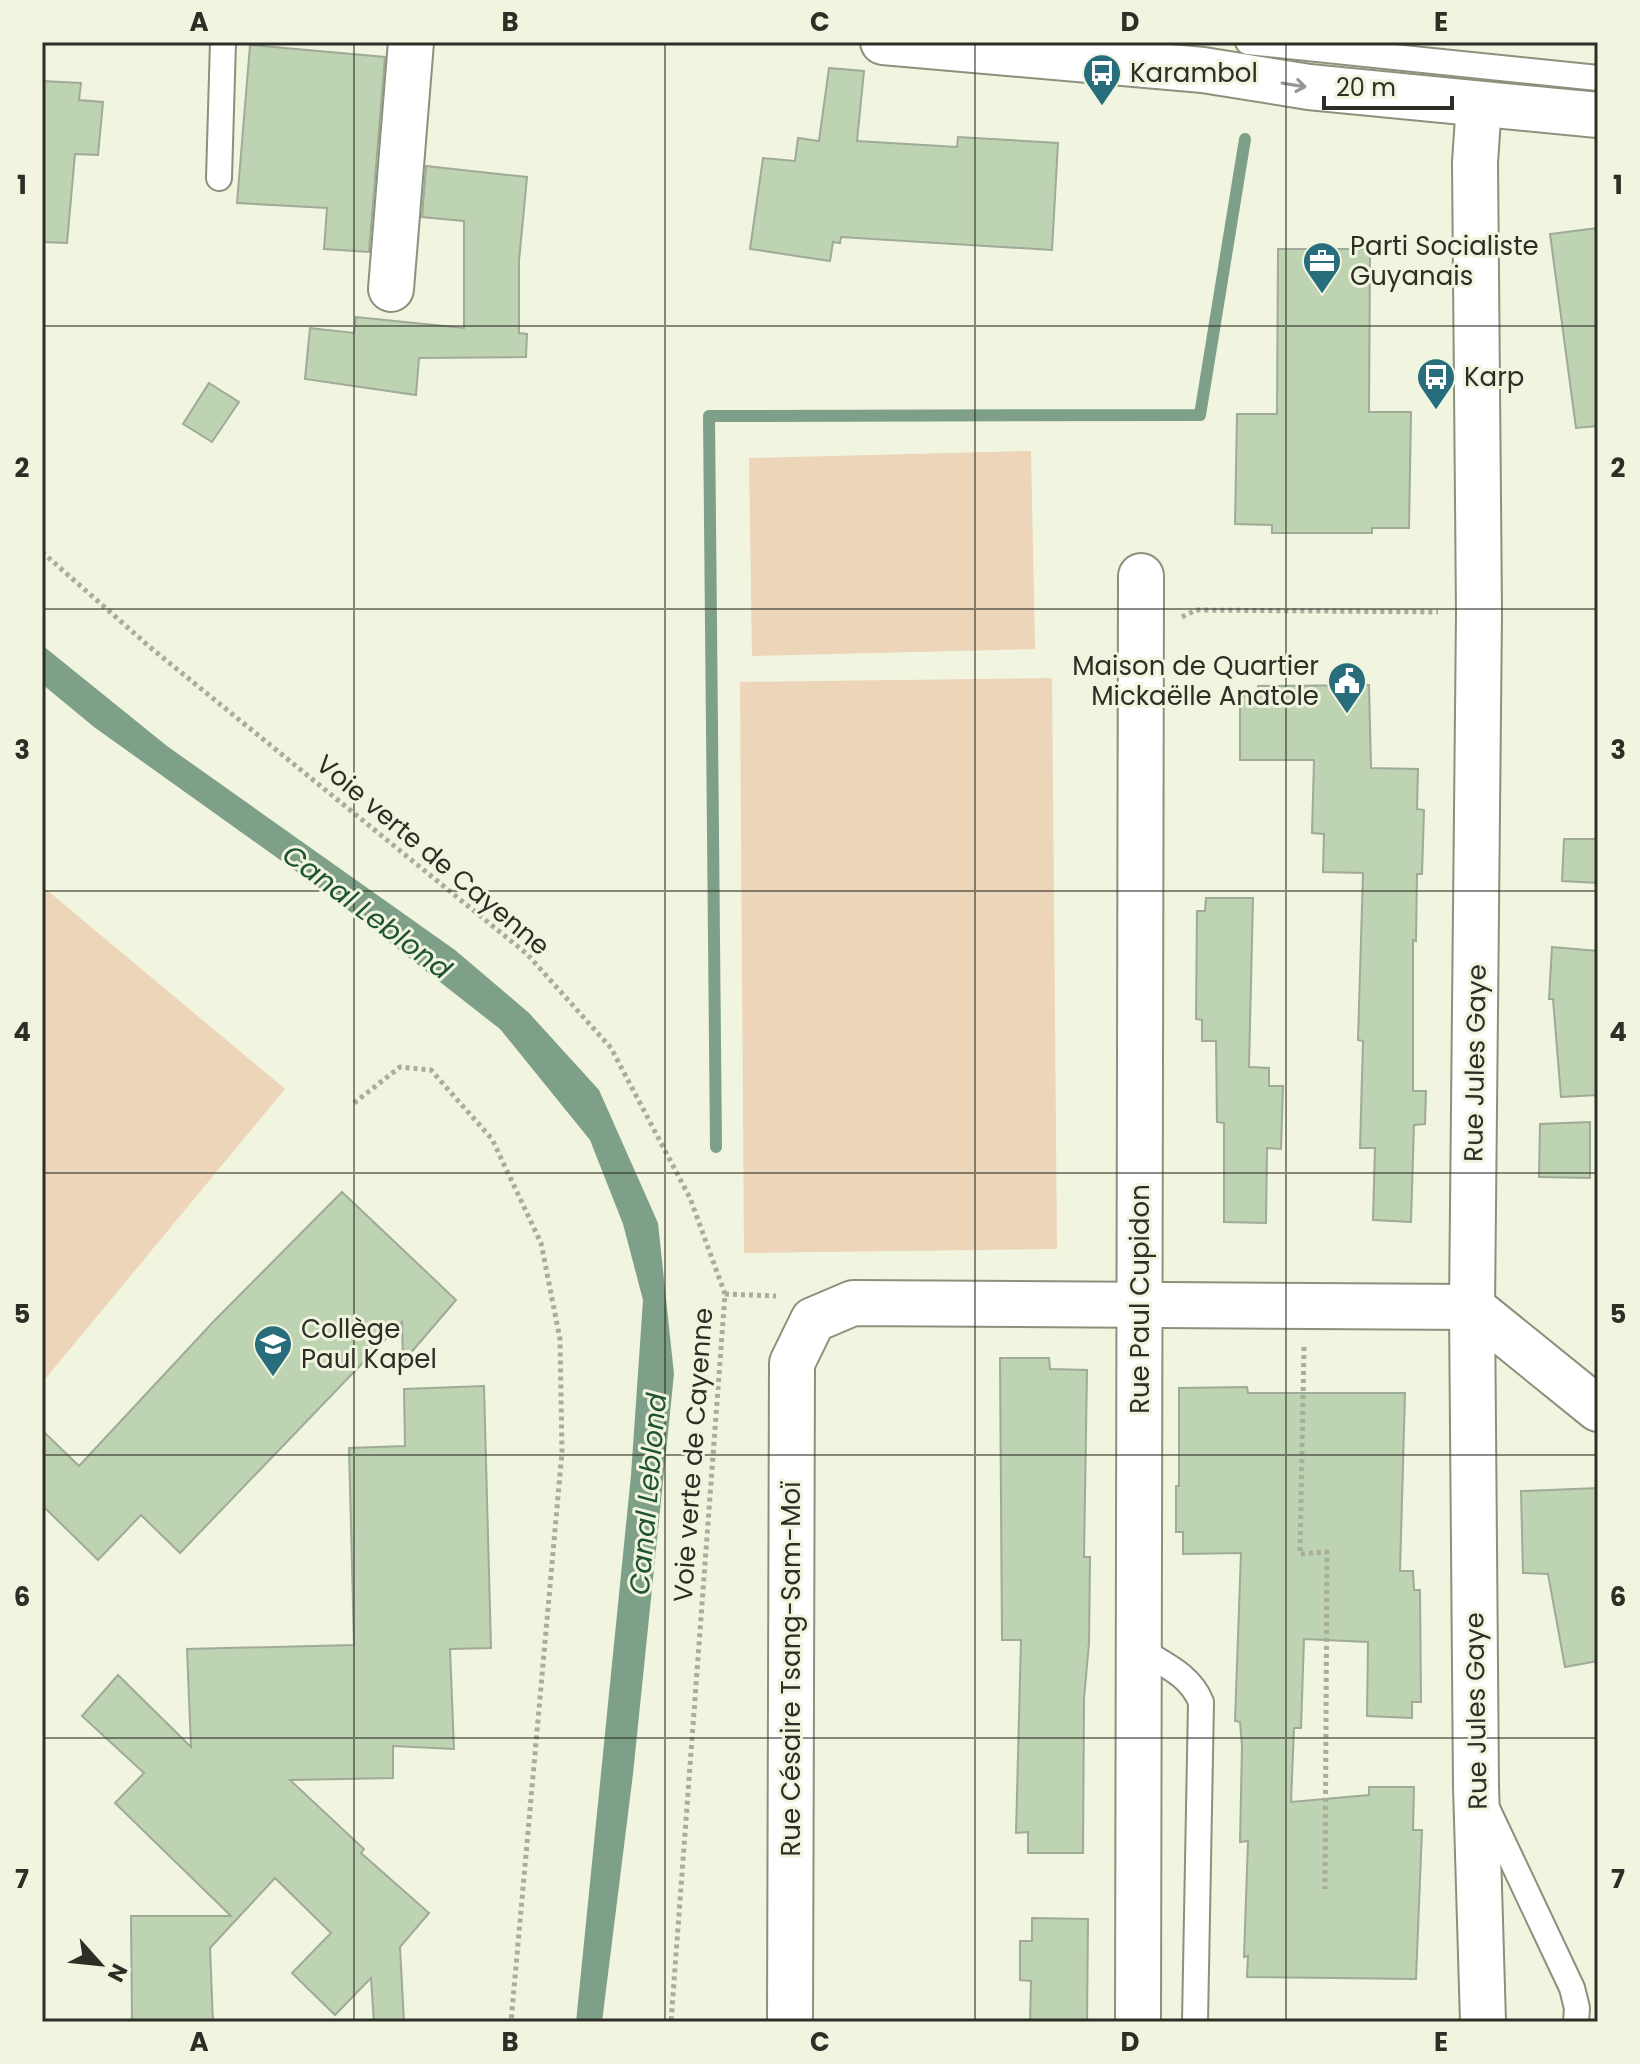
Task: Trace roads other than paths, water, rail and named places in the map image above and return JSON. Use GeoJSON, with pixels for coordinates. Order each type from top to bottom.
{"type":"FeatureCollection","features":[{"type":"Feature","properties":{"kind":"street"},"geometry":{"type":"LineString","coordinates":[[391,289],[411,42]]}},
{"type":"Feature","properties":{"kind":"street"},"geometry":{"type":"LineString","coordinates":[[883,42],[1203,70],[1309,87],[1598,115]]}},
{"type":"Feature","properties":{"kind":"street","name":"Rue Jules Gaye"},"geometry":{"type":"LineString","coordinates":[[1479,104],[1475,162],[1479,613],[1472,1307],[1476,1786],[1483,2022]]}},
{"type":"Feature","properties":{"kind":"street","name":"Rue Paul Cupidon"},"geometry":{"type":"LineString","coordinates":[[1138,2022],[1141,576]]}},
{"type":"Feature","properties":{"kind":"street","name":"Rue Césaire Tsang-Sam-Moï"},"geometry":{"type":"LineString","coordinates":[[790,2022],[792,1363],[813,1320],[853,1303],[1140,1305]]}},
{"type":"Feature","properties":{"kind":"street"},"geometry":{"type":"LineString","coordinates":[[1140,1305],[1472,1307],[1598,1409]]}},
{"type":"Feature","properties":{"kind":"lane"},"geometry":{"type":"LineString","coordinates":[[219,178],[223,42]]}},
{"type":"Feature","properties":{"kind":"lane"},"geometry":{"type":"LineString","coordinates":[[1248,42],[1598,78]]}},
{"type":"Feature","properties":{"kind":"lane"},"geometry":{"type":"LineString","coordinates":[[1141,1650],[1183,1676],[1195,1688],[1201,1702],[1195,2022]]}},
{"type":"Feature","properties":{"kind":"lane"},"geometry":{"type":"LineString","coordinates":[[1476,1786],[1572,1988],[1577,2008],[1576,2022]]}},
{"type":"Feature","properties":{"kind":"water","name":"Canal Leblond"},"geometry":{"type":"Polygon","coordinates":[[[42,645],[167,746],[455,950],[529,1013],[599,1090],[658,1223],[674,1374],[633,1774],[602,2022],[576,2022],[631,1475],[643,1300],[623,1224],[590,1140],[500,1029],[325,892],[94,727],[42,684],[42,645]]]}},
{"type":"Feature","properties":{"kind":"waterway"},"geometry":{"type":"LineString","coordinates":[[716,1147],[709,416],[1200,415],[1245,139]]}},
{"type":"Feature","properties":{"kind":"place","name":"Karambol"},"geometry":{"type":"Point","coordinates":[1102,107]}},
{"type":"Feature","properties":{"kind":"place","name":"Parti Socialiste Guyanais"},"geometry":{"type":"Point","coordinates":[1322,295]}},
{"type":"Feature","properties":{"kind":"place","name":"Karp"},"geometry":{"type":"Point","coordinates":[1436,411]}},
{"type":"Feature","properties":{"kind":"place","name":"Maison de Quartier Mickaëlle Anatole"},"geometry":{"type":"Point","coordinates":[1347,715]}},
{"type":"Feature","properties":{"kind":"place","name":"Collège Paul Kapel"},"geometry":{"type":"Point","coordinates":[273,1378]}}]}
